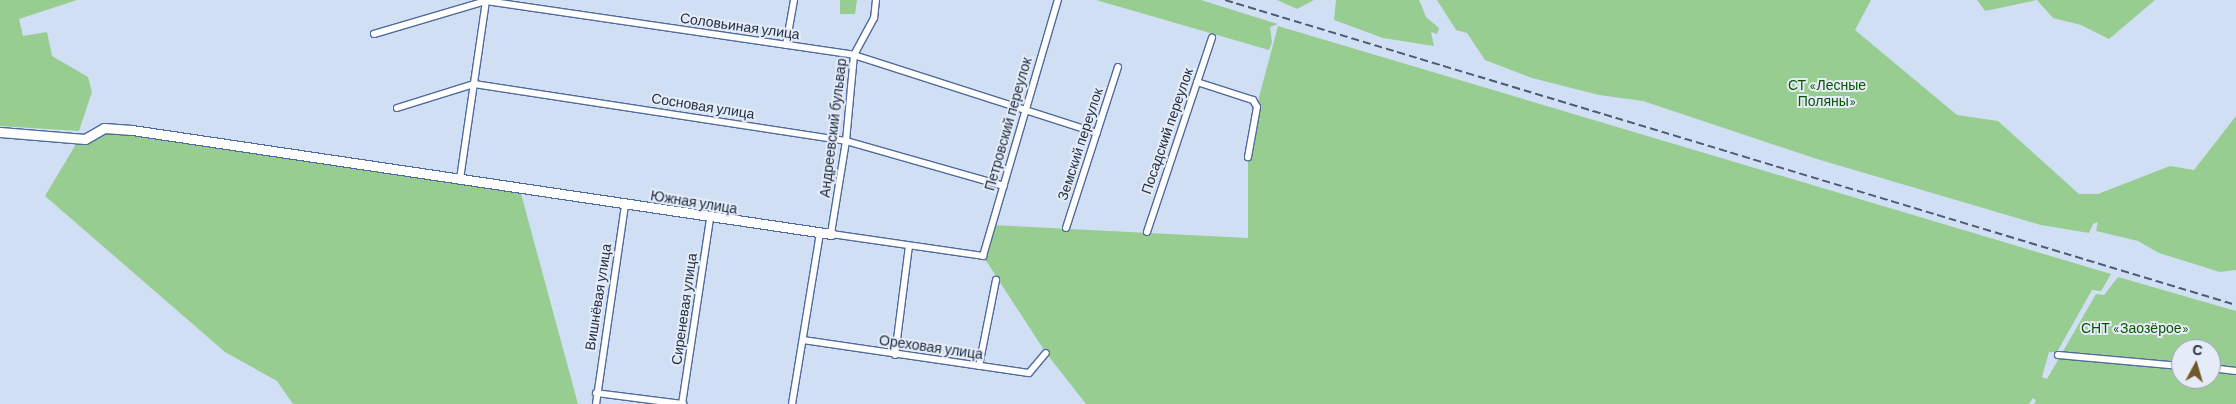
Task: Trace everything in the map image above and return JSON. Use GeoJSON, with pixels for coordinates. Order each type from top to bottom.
{"type":"FeatureCollection","features":[{"type":"Feature","properties":{"kind":"street"},"geometry":{"type":"LineString","coordinates":[[460,179],[486,0]]}},
{"type":"Feature","properties":{"kind":"street","name":"Соловьиная улица"},"geometry":{"type":"LineString","coordinates":[[374,34],[486,0],[854,55],[1027,109],[1096,134]]}},
{"type":"Feature","properties":{"kind":"street"},"geometry":{"type":"LineString","coordinates":[[786,45],[794,0]]}},
{"type":"Feature","properties":{"kind":"street","name":"Андреевский бульвар"},"geometry":{"type":"LineString","coordinates":[[831,234],[846,141],[854,55],[874,18],[876,0]]}},
{"type":"Feature","properties":{"kind":"street","name":"Петровский переулок"},"geometry":{"type":"LineString","coordinates":[[983,256],[1058,0]]}},
{"type":"Feature","properties":{"kind":"street","name":"Посадский переулок"},"geometry":{"type":"LineString","coordinates":[[1147,232],[1212,38]]}},
{"type":"Feature","properties":{"kind":"street","name":"Земский переулок"},"geometry":{"type":"LineString","coordinates":[[1066,228],[1118,67]]}},
{"type":"Feature","properties":{"kind":"street"},"geometry":{"type":"LineString","coordinates":[[1197,82],[1253,100],[1257,107],[1248,157]]}},
{"type":"Feature","properties":{"kind":"street","name":"Сосновая улица"},"geometry":{"type":"LineString","coordinates":[[397,108],[474,84],[846,141],[1004,186]]}},
{"type":"Feature","properties":{"kind":"street","name":"Южная улица"},"geometry":{"type":"LineString","coordinates":[[0,132],[84,139],[104,128],[132,130],[402,169],[710,218],[983,256]]}},
{"type":"Feature","properties":{"kind":"street","name":"Вишнёвая улица"},"geometry":{"type":"LineString","coordinates":[[596,404],[596,393],[625,205]]}},
{"type":"Feature","properties":{"kind":"street","name":"Сиреневая улица"},"geometry":{"type":"LineString","coordinates":[[682,404],[710,218]]}},
{"type":"Feature","properties":{"kind":"street"},"geometry":{"type":"LineString","coordinates":[[792,404],[820,233]]}},
{"type":"Feature","properties":{"kind":"street"},"geometry":{"type":"LineString","coordinates":[[895,355],[909,246]]}},
{"type":"Feature","properties":{"kind":"street"},"geometry":{"type":"LineString","coordinates":[[979,366],[996,280]]}},
{"type":"Feature","properties":{"kind":"street","name":"Ореховая улица"},"geometry":{"type":"LineString","coordinates":[[803,340],[895,355],[1029,373],[1046,353]]}},
{"type":"Feature","properties":{"kind":"street"},"geometry":{"type":"LineString","coordinates":[[2058,355],[2171,365]]}},
{"type":"Feature","properties":{"kind":"street"},"geometry":{"type":"LineString","coordinates":[[2221,369],[2236,371]]}},
{"type":"Feature","properties":{"kind":"street"},"geometry":{"type":"LineString","coordinates":[[596,393],[682,404]]}},
{"type":"Feature","properties":{"kind":"green space"},"geometry":{"type":"Polygon","coordinates":[[[0,0],[77,0],[19,19],[23,36],[47,32],[52,56],[88,77],[92,92],[79,131],[0,126],[0,0]]]}},
{"type":"Feature","properties":{"kind":"green space"},"geometry":{"type":"Polygon","coordinates":[[[840,0],[857,0],[855,14],[840,14],[840,0]]]}},
{"type":"Feature","properties":{"kind":"green space"},"geometry":{"type":"Polygon","coordinates":[[[1096,0],[1201,0],[1278,24],[1270,27],[1272,42],[1269,50],[1096,0]]]}},
{"type":"Feature","properties":{"kind":"green space"},"geometry":{"type":"Polygon","coordinates":[[[1277,0],[1314,0],[1297,9],[1277,0]]]}},
{"type":"Feature","properties":{"kind":"green space"},"geometry":{"type":"Polygon","coordinates":[[[1336,0],[1419,0],[1426,17],[1439,28],[1437,34],[1431,32],[1434,46],[1383,38],[1334,20],[1336,0]]]}},
{"type":"Feature","properties":{"kind":"green space","name":"СТ «Лесные Поляны»"},"geometry":{"type":"Polygon","coordinates":[[[1437,0],[1871,0],[1855,30],[1957,115],[1998,121],[2079,194],[2098,194],[2170,166],[2194,170],[2236,116],[2236,270],[2220,272],[2159,253],[2138,241],[2096,231],[2098,222],[2093,224],[2089,233],[2041,225],[1817,159],[1643,101],[1599,95],[1532,78],[1485,60],[1467,33],[1456,30],[1437,0]]]}},
{"type":"Feature","properties":{"kind":"green space"},"geometry":{"type":"Polygon","coordinates":[[[1977,0],[2037,0],[1985,11],[1977,0]]]}},
{"type":"Feature","properties":{"kind":"green space"},"geometry":{"type":"Polygon","coordinates":[[[2037,0],[2155,0],[2109,39],[2081,25],[2053,18],[2037,0]]]}},
{"type":"Feature","properties":{"kind":"green space","name":"СНТ «Заозёрое»"},"geometry":{"type":"Polygon","coordinates":[[[1278,26],[2111,274],[2101,291],[2092,290],[2057,352],[2049,352],[2042,377],[2047,379],[2096,294],[2104,295],[2118,277],[2236,311],[2236,404],[2034,404],[2036,400],[2033,398],[2029,404],[1086,404],[1046,353],[983,256],[991,225],[1248,238],[1248,157],[1259,97],[1278,26]]]}},
{"type":"Feature","properties":{"kind":"green space"},"geometry":{"type":"Polygon","coordinates":[[[95,130],[200,141],[411,176],[520,190],[578,404],[293,404],[277,381],[225,352],[45,196],[79,139],[95,130]]]}},
{"type":"Feature","properties":{"kind":"railway"},"geometry":{"type":"LineString","coordinates":[[1225,0],[2236,305]]}}]}
